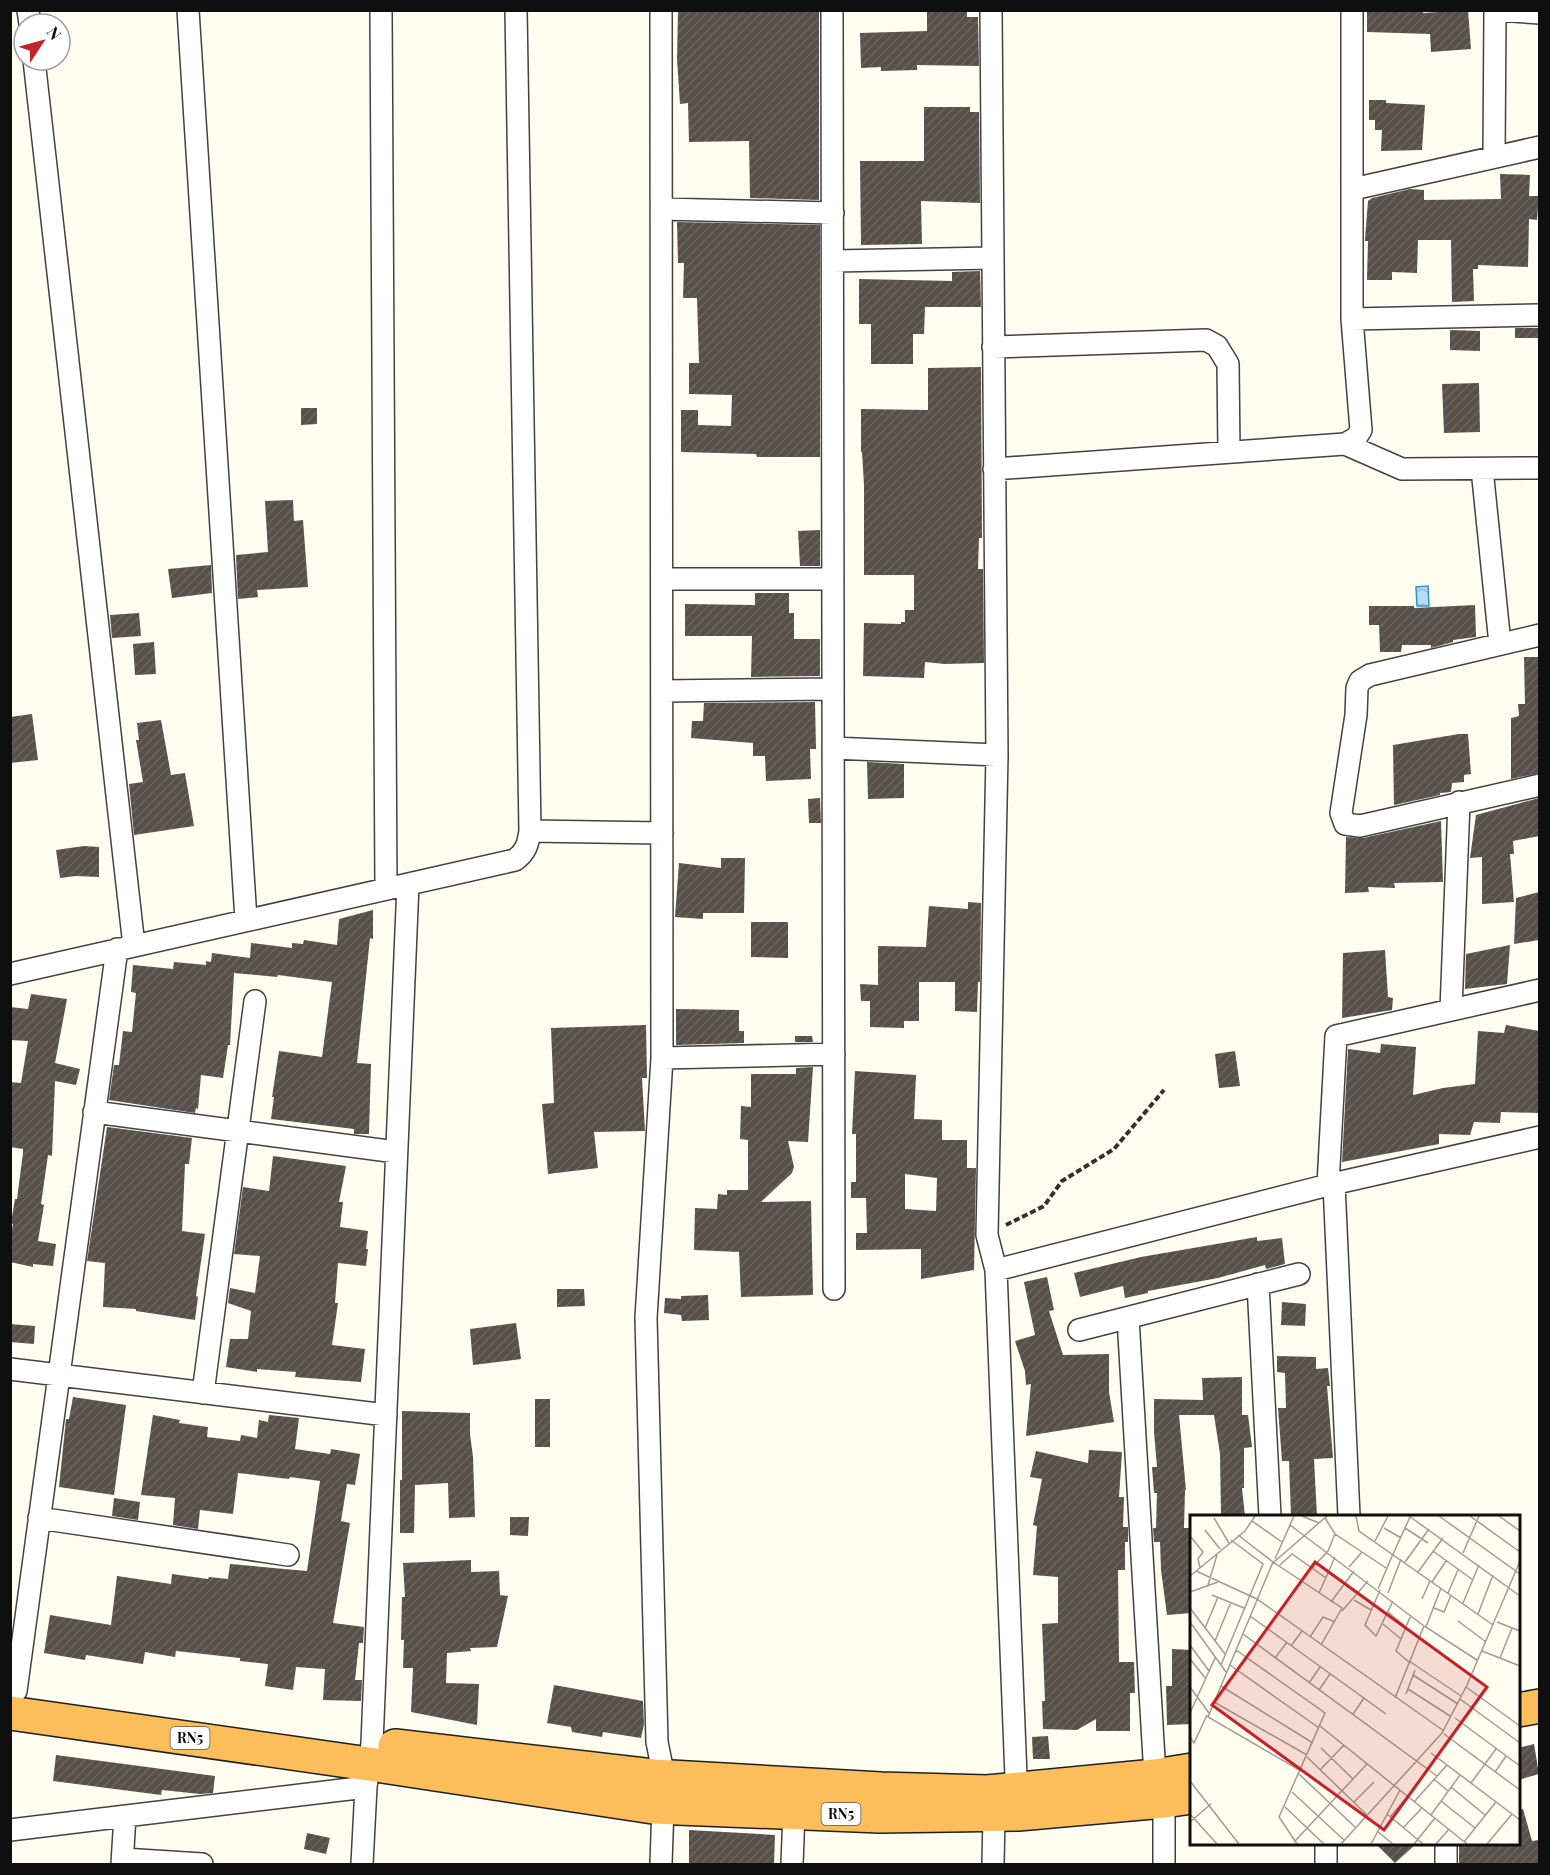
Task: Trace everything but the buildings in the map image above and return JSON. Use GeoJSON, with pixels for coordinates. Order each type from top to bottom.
{"type":"FeatureCollection","features":[{"type":"Feature","properties":{"kind":"highway","name":"RN5"},"geometry":{"type":"LineString","coordinates":[[12,1698],[369,1765],[664,1792],[794,1812],[880,1816],[1170,1791],[1190,1771]]}},
{"type":"Feature","properties":{"kind":"highway"},"geometry":{"type":"LineString","coordinates":[[1520,1710],[1539,1706]]}},
{"type":"Feature","properties":{"kind":"highway"},"geometry":{"type":"LineString","coordinates":[[1520,1734],[1539,1729]]}},
{"type":"Feature","properties":{"kind":"highway","name":"RN5"},"geometry":{"type":"LineString","coordinates":[[664,1792],[904,1790],[987,1792],[1009,1806]]}},
{"type":"Feature","properties":{"kind":"street"},"geometry":{"type":"LineString","coordinates":[[188,10],[246,920]]}},
{"type":"Feature","properties":{"kind":"street"},"geometry":{"type":"LineString","coordinates":[[381,10],[386,889]]}},
{"type":"Feature","properties":{"kind":"street"},"geometry":{"type":"LineString","coordinates":[[10,974],[515,860],[524,854],[530,831],[516,10]]}},
{"type":"Feature","properties":{"kind":"street"},"geometry":{"type":"LineString","coordinates":[[661,1864],[664,1792],[657,1742],[646,1318],[662,1058],[662,10]]}},
{"type":"Feature","properties":{"kind":"street"},"geometry":{"type":"LineString","coordinates":[[832,10],[834,1289]]}},
{"type":"Feature","properties":{"kind":"street"},"geometry":{"type":"LineString","coordinates":[[991,10],[997,755],[987,1235],[996,1270],[1009,1806],[993,1864]]}},
{"type":"Feature","properties":{"kind":"street"},"geometry":{"type":"LineString","coordinates":[[994,469],[1345,444],[1356,438],[1361,430],[1352,319],[1352,10]]}},
{"type":"Feature","properties":{"kind":"street"},"geometry":{"type":"LineString","coordinates":[[1494,157],[1496,10],[1539,13]]}},
{"type":"Feature","properties":{"kind":"street"},"geometry":{"type":"LineString","coordinates":[[12,1698],[94,1112],[126,947],[35,72]]}},
{"type":"Feature","properties":{"kind":"street"},"geometry":{"type":"LineString","coordinates":[[1353,189],[1539,147]]}},
{"type":"Feature","properties":{"kind":"street"},"geometry":{"type":"LineString","coordinates":[[662,209],[833,213]]}},
{"type":"Feature","properties":{"kind":"street"},"geometry":{"type":"LineString","coordinates":[[833,261],[993,258]]}},
{"type":"Feature","properties":{"kind":"street"},"geometry":{"type":"LineString","coordinates":[[1352,319],[1539,315]]}},
{"type":"Feature","properties":{"kind":"street"},"geometry":{"type":"LineString","coordinates":[[993,347],[1206,340],[1217,346],[1228,364],[1229,452]]}},
{"type":"Feature","properties":{"kind":"street"},"geometry":{"type":"LineString","coordinates":[[1345,444],[1402,469],[1539,468]]}},
{"type":"Feature","properties":{"kind":"street"},"geometry":{"type":"LineString","coordinates":[[1482,469],[1500,644]]}},
{"type":"Feature","properties":{"kind":"street"},"geometry":{"type":"LineString","coordinates":[[662,579],[833,579]]}},
{"type":"Feature","properties":{"kind":"street"},"geometry":{"type":"LineString","coordinates":[[1539,635],[1370,675],[1360,681],[1357,688],[1356,715],[1341,813],[1345,824],[1360,826],[1539,785]]}},
{"type":"Feature","properties":{"kind":"street"},"geometry":{"type":"LineString","coordinates":[[662,691],[833,689]]}},
{"type":"Feature","properties":{"kind":"street"},"geometry":{"type":"LineString","coordinates":[[833,748],[997,755]]}},
{"type":"Feature","properties":{"kind":"street"},"geometry":{"type":"LineString","coordinates":[[1450,1010],[1459,802]]}},
{"type":"Feature","properties":{"kind":"street"},"geometry":{"type":"LineString","coordinates":[[530,831],[662,833]]}},
{"type":"Feature","properties":{"kind":"street"},"geometry":{"type":"LineString","coordinates":[[362,1864],[386,1415],[408,884]]}},
{"type":"Feature","properties":{"kind":"street"},"geometry":{"type":"LineString","coordinates":[[1348,1515],[1331,1185],[1336,1036],[1539,990]]}},
{"type":"Feature","properties":{"kind":"street"},"geometry":{"type":"LineString","coordinates":[[203,1393],[255,1000]]}},
{"type":"Feature","properties":{"kind":"street"},"geometry":{"type":"LineString","coordinates":[[662,1058],[834,1054]]}},
{"type":"Feature","properties":{"kind":"street"},"geometry":{"type":"LineString","coordinates":[[94,1112],[396,1152]]}},
{"type":"Feature","properties":{"kind":"street"},"geometry":{"type":"LineString","coordinates":[[996,1270],[1331,1185],[1539,1137]]}},
{"type":"Feature","properties":{"kind":"street"},"geometry":{"type":"LineString","coordinates":[[1079,1330],[1299,1274]]}},
{"type":"Feature","properties":{"kind":"street"},"geometry":{"type":"LineString","coordinates":[[1258,1284],[1270,1515]]}},
{"type":"Feature","properties":{"kind":"street"},"geometry":{"type":"LineString","coordinates":[[1128,1318],[1170,1791],[1164,1864]]}},
{"type":"Feature","properties":{"kind":"street"},"geometry":{"type":"LineString","coordinates":[[10,1369],[386,1415]]}},
{"type":"Feature","properties":{"kind":"street"},"geometry":{"type":"LineString","coordinates":[[39,1518],[288,1555]]}},
{"type":"Feature","properties":{"kind":"street"},"geometry":{"type":"LineString","coordinates":[[10,1830],[124,1816],[369,1765]]}},
{"type":"Feature","properties":{"kind":"street"},"geometry":{"type":"LineString","coordinates":[[792,1864],[794,1812]]}},
{"type":"Feature","properties":{"kind":"street"},"geometry":{"type":"LineString","coordinates":[[124,1816],[122,1862],[202,1864]]}},
{"type":"Feature","properties":{"kind":"street"},"geometry":{"type":"LineString","coordinates":[[1326,1845],[1326,1864]]}},
{"type":"Feature","properties":{"kind":"street"},"geometry":{"type":"LineString","coordinates":[[1446,1845],[1446,1864]]}},
{"type":"Feature","properties":{"kind":"path"},"geometry":{"type":"LineString","coordinates":[[987,1235],[1044,1206],[1062,1181],[1114,1149],[1164,1090]]}},
{"type":"Feature","properties":{"kind":"water"},"geometry":{"type":"Polygon","coordinates":[[[1428,586],[1429,606],[1417,606],[1416,587],[1428,586]]]}}]}
